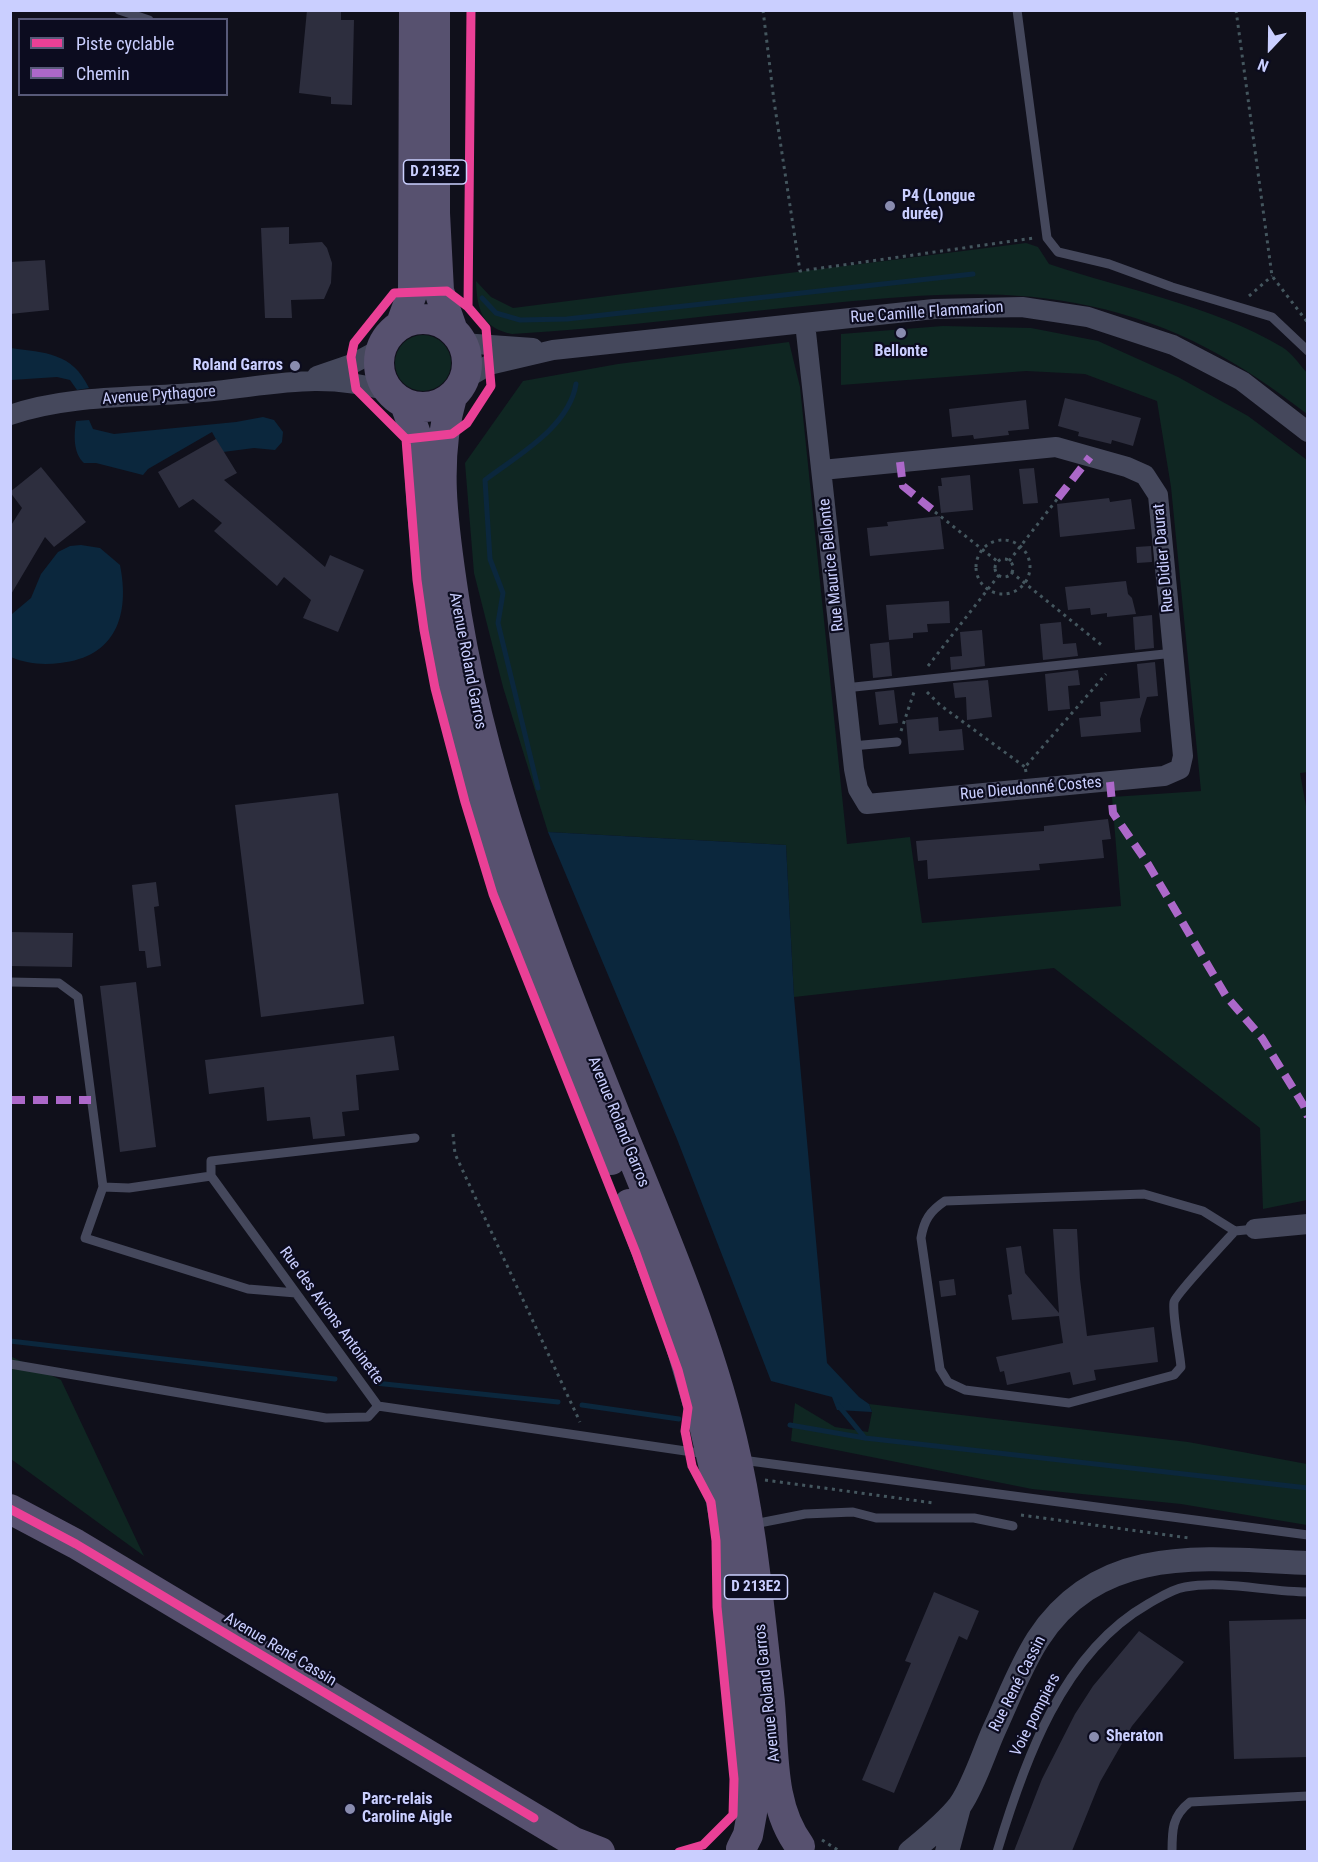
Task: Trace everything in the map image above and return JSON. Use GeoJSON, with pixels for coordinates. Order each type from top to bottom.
{"type":"FeatureCollection","features":[{"type":"Feature","properties":{"kind":"main road","name":"D 213E2"},"geometry":{"type":"LineString","coordinates":[[401,324],[412,291],[414,10]]}},
{"type":"Feature","properties":{"kind":"main road","name":"D 213E2"},"geometry":{"type":"LineString","coordinates":[[435,10],[434,159],[439,291],[457,337]]}},
{"type":"Feature","properties":{"kind":"main road"},"geometry":{"type":"LineString","coordinates":[[428,319],[457,337],[466,354],[458,388],[430,407],[397,397],[379,371],[380,349],[392,331],[401,324],[428,319]]}},
{"type":"Feature","properties":{"kind":"main road","name":"Avenue Roland Garros"},"geometry":{"type":"LineString","coordinates":[[458,388],[442,435],[443,508],[460,644],[476,717],[526,888],[673,1253],[711,1365],[724,1456],[752,1812],[748,1835],[739,1850]]}},
{"type":"Feature","properties":{"kind":"main road","name":"Avenue Roland Garros"},"geometry":{"type":"LineString","coordinates":[[397,397],[417,437],[423,522],[437,635],[477,800],[511,908],[651,1259],[748,1525],[762,1630],[780,1810],[790,1833],[806,1849]]}},
{"type":"Feature","properties":{"kind":"main road","name":"Avenue René Cassin"},"geometry":{"type":"LineString","coordinates":[[10,1494],[76,1544]]}},
{"type":"Feature","properties":{"kind":"main road","name":"Avenue René Cassin"},"geometry":{"type":"LineString","coordinates":[[10,1509],[76,1544],[587,1848]]}},
{"type":"Feature","properties":{"kind":"main road"},"geometry":{"type":"LineString","coordinates":[[739,1850],[770,1843],[806,1849]]}},
{"type":"Feature","properties":{"kind":"street","name":"Rue Camille Flammarion"},"geometry":{"type":"LineString","coordinates":[[458,388],[489,365],[553,350],[934,309],[1022,307],[1088,316],[1173,345],[1242,381],[1308,432]]}},
{"type":"Feature","properties":{"kind":"street","name":"Rue Maurice Bellonte"},"geometry":{"type":"LineString","coordinates":[[805,323],[852,746],[858,789],[867,804]]}},
{"type":"Feature","properties":{"kind":"street","name":"Rue Camille Flammarion"},"geometry":{"type":"LineString","coordinates":[[457,337],[553,350]]}},
{"type":"Feature","properties":{"kind":"street","name":"Avenue Pythagore"},"geometry":{"type":"LineString","coordinates":[[10,415],[54,404],[220,392],[309,379],[352,364],[380,349]]}},
{"type":"Feature","properties":{"kind":"street","name":"Avenue Pythagore"},"geometry":{"type":"LineString","coordinates":[[309,379],[355,382],[397,397]]}},
{"type":"Feature","properties":{"kind":"street","name":"Rue Didier Daurat"},"geometry":{"type":"LineString","coordinates":[[822,470],[1056,447],[1127,467],[1145,475],[1158,495],[1184,756]]}},
{"type":"Feature","properties":{"kind":"street","name":"Rue Dieudonné Costes"},"geometry":{"type":"LineString","coordinates":[[867,804],[1164,776],[1180,769],[1184,756]]}},
{"type":"Feature","properties":{"kind":"street"},"geometry":{"type":"LineString","coordinates":[[1255,1230],[1308,1224]]}},
{"type":"Feature","properties":{"kind":"street"},"geometry":{"type":"LineString","coordinates":[[724,1456],[721,1462],[762,1630]]}},
{"type":"Feature","properties":{"kind":"street","name":"Rue René Cassin"},"geometry":{"type":"LineString","coordinates":[[910,1851],[960,1804],[1030,1653],[1048,1626],[1078,1595],[1119,1572],[1153,1563],[1197,1559],[1308,1563]]}},
{"type":"Feature","properties":{"kind":"street"},"geometry":{"type":"LineString","coordinates":[[947,1851],[960,1804]]}},
{"type":"Feature","properties":{"kind":"lane"},"geometry":{"type":"LineString","coordinates":[[119,10],[144,18]]}},
{"type":"Feature","properties":{"kind":"lane"},"geometry":{"type":"LineString","coordinates":[[1017,10],[1047,238],[1058,252],[1109,264],[1172,287],[1272,317],[1308,351]]}},
{"type":"Feature","properties":{"kind":"lane"},"geometry":{"type":"LineString","coordinates":[[845,688],[1173,654]]}},
{"type":"Feature","properties":{"kind":"lane"},"geometry":{"type":"LineString","coordinates":[[852,746],[897,742]]}},
{"type":"Feature","properties":{"kind":"lane"},"geometry":{"type":"LineString","coordinates":[[10,982],[59,983],[78,997],[103,1188],[85,1238],[248,1288],[296,1293]]}},
{"type":"Feature","properties":{"kind":"lane"},"geometry":{"type":"LineString","coordinates":[[103,1188],[129,1188],[211,1176],[211,1161],[415,1138]]}},
{"type":"Feature","properties":{"kind":"lane","name":"Rue des Avions Antoinette"},"geometry":{"type":"LineString","coordinates":[[211,1176],[378,1406],[724,1456],[1308,1535]]}},
{"type":"Feature","properties":{"kind":"lane"},"geometry":{"type":"LineString","coordinates":[[1234,1231],[1194,1279],[1181,1290],[1174,1302],[1181,1367],[1174,1376],[1069,1403],[965,1390],[948,1382],[940,1369],[921,1238],[924,1223],[933,1209],[945,1201],[1144,1194],[1203,1211],[1234,1231],[1255,1230]]}},
{"type":"Feature","properties":{"kind":"lane"},"geometry":{"type":"LineString","coordinates":[[651,1259],[692,1345]]}},
{"type":"Feature","properties":{"kind":"lane"},"geometry":{"type":"LineString","coordinates":[[10,1364],[326,1418],[368,1417],[378,1406]]}},
{"type":"Feature","properties":{"kind":"lane"},"geometry":{"type":"LineString","coordinates":[[704,1378],[727,1446],[724,1456]]}},
{"type":"Feature","properties":{"kind":"lane"},"geometry":{"type":"LineString","coordinates":[[748,1525],[805,1514],[853,1512],[876,1518],[974,1518],[1013,1526]]}},
{"type":"Feature","properties":{"kind":"lane","name":"Voie pompiers"},"geometry":{"type":"LineString","coordinates":[[996,1851],[1031,1757],[1062,1692],[1093,1651],[1136,1611],[1183,1587],[1210,1585],[1308,1592]]}},
{"type":"Feature","properties":{"kind":"lane"},"geometry":{"type":"LineString","coordinates":[[1172,1851],[1173,1822],[1181,1809],[1190,1802],[1308,1796]]}},
{"type":"Feature","properties":{"kind":"path"},"geometry":{"type":"LineString","coordinates":[[763,10],[774,101],[800,271],[1020,239],[1034,238],[1039,242]]}},
{"type":"Feature","properties":{"kind":"path"},"geometry":{"type":"LineString","coordinates":[[1236,10],[1272,276],[1308,323]]}},
{"type":"Feature","properties":{"kind":"path"},"geometry":{"type":"LineString","coordinates":[[1238,305],[1272,276]]}},
{"type":"Feature","properties":{"kind":"path"},"geometry":{"type":"LineString","coordinates":[[917,680],[940,705],[1025,767],[1119,659],[1011,572],[1009,561],[1058,498]]}},
{"type":"Feature","properties":{"kind":"path"},"geometry":{"type":"LineString","coordinates":[[935,512],[997,561]]}},
{"type":"Feature","properties":{"kind":"path"},"geometry":{"type":"LineString","coordinates":[[1001,539],[1021,546],[1031,564],[1025,584],[1017,591],[1007,594],[987,590],[976,571],[977,559],[982,549],[990,542],[1001,539]]}},
{"type":"Feature","properties":{"kind":"path"},"geometry":{"type":"LineString","coordinates":[[997,561],[1003,559],[1009,561]]}},
{"type":"Feature","properties":{"kind":"path"},"geometry":{"type":"LineString","coordinates":[[997,561],[995,570],[999,575],[1005,576],[1011,572]]}},
{"type":"Feature","properties":{"kind":"path"},"geometry":{"type":"LineString","coordinates":[[897,742],[911,708],[917,680],[999,575]]}},
{"type":"Feature","properties":{"kind":"path"},"geometry":{"type":"LineString","coordinates":[[453,1134],[455,1154],[586,1435]]}},
{"type":"Feature","properties":{"kind":"green space"},"geometry":{"type":"Polygon","coordinates":[[[1026,243],[1038,247],[1049,264],[1198,309],[1255,332],[1282,347],[1307,373],[1307,414],[1257,378],[1178,334],[1121,314],[1058,300],[1026,296],[929,295],[512,334],[493,327],[487,322],[480,308],[476,281],[491,297],[513,308],[1026,243]]]}},
{"type":"Feature","properties":{"kind":"green space"},"geometry":{"type":"Polygon","coordinates":[[[943,326],[1031,328],[1098,341],[1178,377],[1248,416],[1307,460],[1308,772],[1300,773],[1308,817],[1307,1200],[1263,1209],[1260,1128],[1054,968],[794,997],[786,845],[548,832],[503,687],[474,573],[465,463],[523,381],[618,364],[789,342],[800,387],[847,844],[910,837],[922,923],[1121,906],[1112,797],[1201,791],[1171,487],[1157,401],[1085,374],[1026,371],[841,385],[841,334],[943,326]]]}},
{"type":"Feature","properties":{"kind":"green space"},"geometry":{"type":"Polygon","coordinates":[[[423,335],[434,337],[443,343],[449,352],[451,363],[449,374],[443,383],[434,389],[423,391],[412,389],[403,383],[397,374],[395,363],[397,352],[403,343],[412,337],[423,335]]]}},
{"type":"Feature","properties":{"kind":"green space"},"geometry":{"type":"Polygon","coordinates":[[[10,1356],[61,1380],[144,1556],[11,1459],[10,1356]]]}},
{"type":"Feature","properties":{"kind":"green space"},"geometry":{"type":"Polygon","coordinates":[[[795,1403],[835,1427],[868,1432],[872,1412],[869,1404],[1188,1442],[1307,1464],[1307,1525],[1181,1504],[1032,1489],[791,1441],[795,1403]]]}},
{"type":"Feature","properties":{"kind":"water"},"geometry":{"type":"Polygon","coordinates":[[[11,348],[46,353],[66,361],[82,376],[89,388],[77,390],[70,380],[57,377],[11,380],[11,348]]]}},
{"type":"Feature","properties":{"kind":"water"},"geometry":{"type":"Polygon","coordinates":[[[263,417],[274,420],[283,432],[282,442],[275,450],[254,448],[223,452],[212,432],[148,469],[143,475],[96,463],[84,463],[80,459],[75,444],[76,421],[89,420],[93,429],[114,434],[236,422],[263,417]]]}},
{"type":"Feature","properties":{"kind":"water"},"geometry":{"type":"Polygon","coordinates":[[[70,546],[100,548],[120,565],[123,601],[115,630],[106,643],[79,659],[41,664],[11,657],[12,614],[31,598],[41,574],[58,552],[70,546]]]}},
{"type":"Feature","properties":{"kind":"water"},"geometry":{"type":"Polygon","coordinates":[[[548,832],[786,845],[794,997],[827,1363],[859,1397],[869,1404],[872,1412],[837,1410],[832,1397],[771,1381],[677,1139],[548,832]]]}},
{"type":"Feature","properties":{"kind":"building"},"geometry":{"type":"Polygon","coordinates":[[[307,10],[341,10],[341,20],[354,20],[352,105],[331,104],[331,97],[299,93],[307,10]]]}},
{"type":"Feature","properties":{"kind":"building"},"geometry":{"type":"Polygon","coordinates":[[[289,227],[289,244],[322,242],[327,248],[332,263],[331,283],[324,299],[291,300],[292,318],[265,318],[261,228],[289,227]]]}},
{"type":"Feature","properties":{"kind":"building"},"geometry":{"type":"Polygon","coordinates":[[[45,260],[49,310],[10,314],[10,262],[45,260]]]}},
{"type":"Feature","properties":{"kind":"building"},"geometry":{"type":"Polygon","coordinates":[[[1065,398],[1141,418],[1133,446],[1112,440],[1111,444],[1078,436],[1079,432],[1058,426],[1065,398]]]}},
{"type":"Feature","properties":{"kind":"building"},"geometry":{"type":"Polygon","coordinates":[[[1026,400],[1029,429],[1008,431],[1009,435],[974,439],[973,435],[952,437],[949,409],[1026,400]]]}},
{"type":"Feature","properties":{"kind":"building"},"geometry":{"type":"Polygon","coordinates":[[[216,439],[237,473],[224,480],[325,567],[330,555],[364,570],[338,632],[303,618],[311,600],[284,577],[277,586],[214,531],[222,523],[193,499],[179,508],[158,472],[216,439]]]}},
{"type":"Feature","properties":{"kind":"building"},"geometry":{"type":"Polygon","coordinates":[[[41,467],[86,522],[54,547],[45,537],[10,596],[10,527],[22,508],[10,492],[41,467]]]}},
{"type":"Feature","properties":{"kind":"building"},"geometry":{"type":"Polygon","coordinates":[[[1034,468],[1038,503],[1023,504],[1019,469],[1034,468]]]}},
{"type":"Feature","properties":{"kind":"building"},"geometry":{"type":"Polygon","coordinates":[[[970,475],[973,510],[941,513],[938,486],[942,486],[941,478],[970,475]]]}},
{"type":"Feature","properties":{"kind":"building"},"geometry":{"type":"Polygon","coordinates":[[[1109,498],[1110,502],[1131,499],[1135,529],[1060,537],[1057,504],[1109,498]]]}},
{"type":"Feature","properties":{"kind":"building"},"geometry":{"type":"Polygon","coordinates":[[[940,516],[944,549],[870,556],[867,528],[888,526],[887,522],[940,516]]]}},
{"type":"Feature","properties":{"kind":"building"},"geometry":{"type":"Polygon","coordinates":[[[1151,546],[1152,562],[1137,563],[1136,547],[1151,546]]]}},
{"type":"Feature","properties":{"kind":"building"},"geometry":{"type":"Polygon","coordinates":[[[1126,581],[1128,594],[1132,598],[1136,614],[1107,617],[1107,613],[1091,615],[1090,608],[1068,610],[1065,587],[1126,581]]]}},
{"type":"Feature","properties":{"kind":"building"},"geometry":{"type":"Polygon","coordinates":[[[949,601],[950,623],[927,624],[928,632],[913,633],[913,638],[889,640],[886,605],[949,601]]]}},
{"type":"Feature","properties":{"kind":"building"},"geometry":{"type":"Polygon","coordinates":[[[1152,615],[1154,648],[1135,650],[1133,617],[1152,615]]]}},
{"type":"Feature","properties":{"kind":"building"},"geometry":{"type":"Polygon","coordinates":[[[1061,622],[1063,644],[1076,643],[1078,656],[1043,660],[1040,624],[1061,622]]]}},
{"type":"Feature","properties":{"kind":"building"},"geometry":{"type":"Polygon","coordinates":[[[982,630],[985,666],[951,670],[950,657],[962,656],[960,632],[982,630]]]}},
{"type":"Feature","properties":{"kind":"building"},"geometry":{"type":"Polygon","coordinates":[[[889,642],[892,676],[873,678],[870,644],[889,642]]]}},
{"type":"Feature","properties":{"kind":"building"},"geometry":{"type":"Polygon","coordinates":[[[1155,662],[1158,696],[1147,697],[1140,719],[1141,732],[1081,737],[1079,718],[1101,716],[1100,702],[1140,698],[1137,664],[1155,662]]]}},
{"type":"Feature","properties":{"kind":"building"},"geometry":{"type":"Polygon","coordinates":[[[1078,670],[1080,685],[1068,686],[1070,709],[1048,711],[1045,674],[1078,670]]]}},
{"type":"Feature","properties":{"kind":"building"},"geometry":{"type":"Polygon","coordinates":[[[988,680],[992,717],[967,720],[966,697],[955,698],[953,683],[988,680]]]}},
{"type":"Feature","properties":{"kind":"building"},"geometry":{"type":"Polygon","coordinates":[[[894,690],[898,723],[879,725],[875,692],[894,690]]]}},
{"type":"Feature","properties":{"kind":"building"},"geometry":{"type":"Polygon","coordinates":[[[938,717],[939,731],[962,729],[964,750],[909,754],[906,720],[938,717]]]}},
{"type":"Feature","properties":{"kind":"building"},"geometry":{"type":"Polygon","coordinates":[[[338,793],[364,1004],[261,1017],[235,805],[338,793]]]}},
{"type":"Feature","properties":{"kind":"building"},"geometry":{"type":"Polygon","coordinates":[[[1108,819],[1111,839],[1102,840],[1104,858],[1039,864],[1040,870],[928,879],[927,860],[918,861],[916,841],[1044,831],[1044,826],[1108,819]]]}},
{"type":"Feature","properties":{"kind":"building"},"geometry":{"type":"Polygon","coordinates":[[[156,882],[159,906],[154,907],[161,966],[147,968],[145,951],[139,951],[132,885],[156,882]]]}},
{"type":"Feature","properties":{"kind":"building"},"geometry":{"type":"Polygon","coordinates":[[[10,932],[73,933],[72,967],[10,966],[10,932]]]}},
{"type":"Feature","properties":{"kind":"building"},"geometry":{"type":"Polygon","coordinates":[[[136,982],[156,1147],[120,1152],[100,986],[136,982]]]}},
{"type":"Feature","properties":{"kind":"building"},"geometry":{"type":"Polygon","coordinates":[[[394,1036],[399,1070],[356,1075],[359,1110],[342,1112],[345,1136],[313,1139],[310,1117],[267,1121],[264,1087],[209,1094],[205,1060],[394,1036]]]}},
{"type":"Feature","properties":{"kind":"building"},"geometry":{"type":"Polygon","coordinates":[[[1053,1229],[1077,1229],[1087,1336],[1154,1327],[1158,1362],[1094,1370],[1096,1380],[1073,1385],[1070,1372],[1007,1385],[1004,1371],[1000,1372],[996,1357],[1063,1343],[1059,1316],[1012,1320],[1008,1295],[1012,1294],[1006,1248],[1021,1246],[1025,1273],[1059,1313],[1053,1229]]]}},
{"type":"Feature","properties":{"kind":"building"},"geometry":{"type":"Polygon","coordinates":[[[954,1279],[956,1295],[941,1297],[939,1281],[954,1279]]]}},
{"type":"Feature","properties":{"kind":"building"},"geometry":{"type":"Polygon","coordinates":[[[934,1592],[979,1611],[967,1640],[959,1636],[894,1793],[862,1780],[911,1663],[905,1661],[934,1592]]]}},
{"type":"Feature","properties":{"kind":"building"},"geometry":{"type":"Polygon","coordinates":[[[1308,1619],[1308,1757],[1234,1759],[1229,1621],[1308,1619]]]}},
{"type":"Feature","properties":{"kind":"building","name":"Sheraton"},"geometry":{"type":"Polygon","coordinates":[[[1139,1631],[1184,1662],[1132,1726],[1100,1782],[1072,1851],[1014,1851],[1042,1779],[1075,1714],[1093,1686],[1139,1631]]]}},
{"type":"Feature","properties":{"kind":"waterway"},"geometry":{"type":"LineString","coordinates":[[482,298],[496,313],[520,320],[567,319],[973,274]]}},
{"type":"Feature","properties":{"kind":"waterway"},"geometry":{"type":"LineString","coordinates":[[538,788],[498,623],[503,593],[490,559],[485,480],[553,427],[563,414],[576,384]]}},
{"type":"Feature","properties":{"kind":"waterway"},"geometry":{"type":"LineString","coordinates":[[10,1341],[335,1379]]}},
{"type":"Feature","properties":{"kind":"waterway"},"geometry":{"type":"LineString","coordinates":[[375,1383],[558,1402]]}},
{"type":"Feature","properties":{"kind":"waterway"},"geometry":{"type":"LineString","coordinates":[[582,1405],[679,1419]]}},
{"type":"Feature","properties":{"kind":"waterway"},"geometry":{"type":"LineString","coordinates":[[838,1405],[865,1438]]}},
{"type":"Feature","properties":{"kind":"waterway"},"geometry":{"type":"LineString","coordinates":[[790,1425],[865,1438],[1308,1488]]}},
{"type":"Feature","properties":{"kind":"marked path"},"geometry":{"type":"LineString","coordinates":[[1058,498],[1090,457]]}},
{"type":"Feature","properties":{"kind":"marked path"},"geometry":{"type":"LineString","coordinates":[[900,462],[903,486],[935,512]]}},
{"type":"Feature","properties":{"kind":"marked path"},"geometry":{"type":"LineString","coordinates":[[1110,782],[1113,813],[1148,864],[1226,996],[1262,1038],[1304,1106],[1308,1117]]}},
{"type":"Feature","properties":{"kind":"marked path"},"geometry":{"type":"LineString","coordinates":[[10,1100],[91,1100]]}},
{"type":"Feature","properties":{"kind":"cycle path"},"geometry":{"type":"LineString","coordinates":[[468,307],[471,10]]}},
{"type":"Feature","properties":{"kind":"cycle path"},"geometry":{"type":"LineString","coordinates":[[406,439],[452,434],[467,423],[491,386],[486,328],[468,307],[447,291],[394,293],[354,343],[351,357],[356,389],[406,439],[417,580],[424,630],[435,688],[465,802],[493,894],[636,1253],[678,1370],[688,1408],[685,1431],[692,1466],[711,1502],[716,1541],[717,1607],[734,1779],[733,1815],[703,1845],[679,1852]]}},
{"type":"Feature","properties":{"kind":"cycle path"},"geometry":{"type":"LineString","coordinates":[[10,1509],[76,1544],[534,1818]]}},
{"type":"Feature","properties":{"kind":"place","name":"P4 (Longue durée)"},"geometry":{"type":"Point","coordinates":[890,206]}},
{"type":"Feature","properties":{"kind":"place","name":"Bellonte"},"geometry":{"type":"Point","coordinates":[901,333]}},
{"type":"Feature","properties":{"kind":"place","name":"Roland Garros"},"geometry":{"type":"Point","coordinates":[295,366]}},
{"type":"Feature","properties":{"kind":"place","name":"Sheraton"},"geometry":{"type":"Point","coordinates":[1094,1737]}},
{"type":"Feature","properties":{"kind":"place","name":"Parc-relais Caroline Aigle"},"geometry":{"type":"Point","coordinates":[350,1809]}}]}
